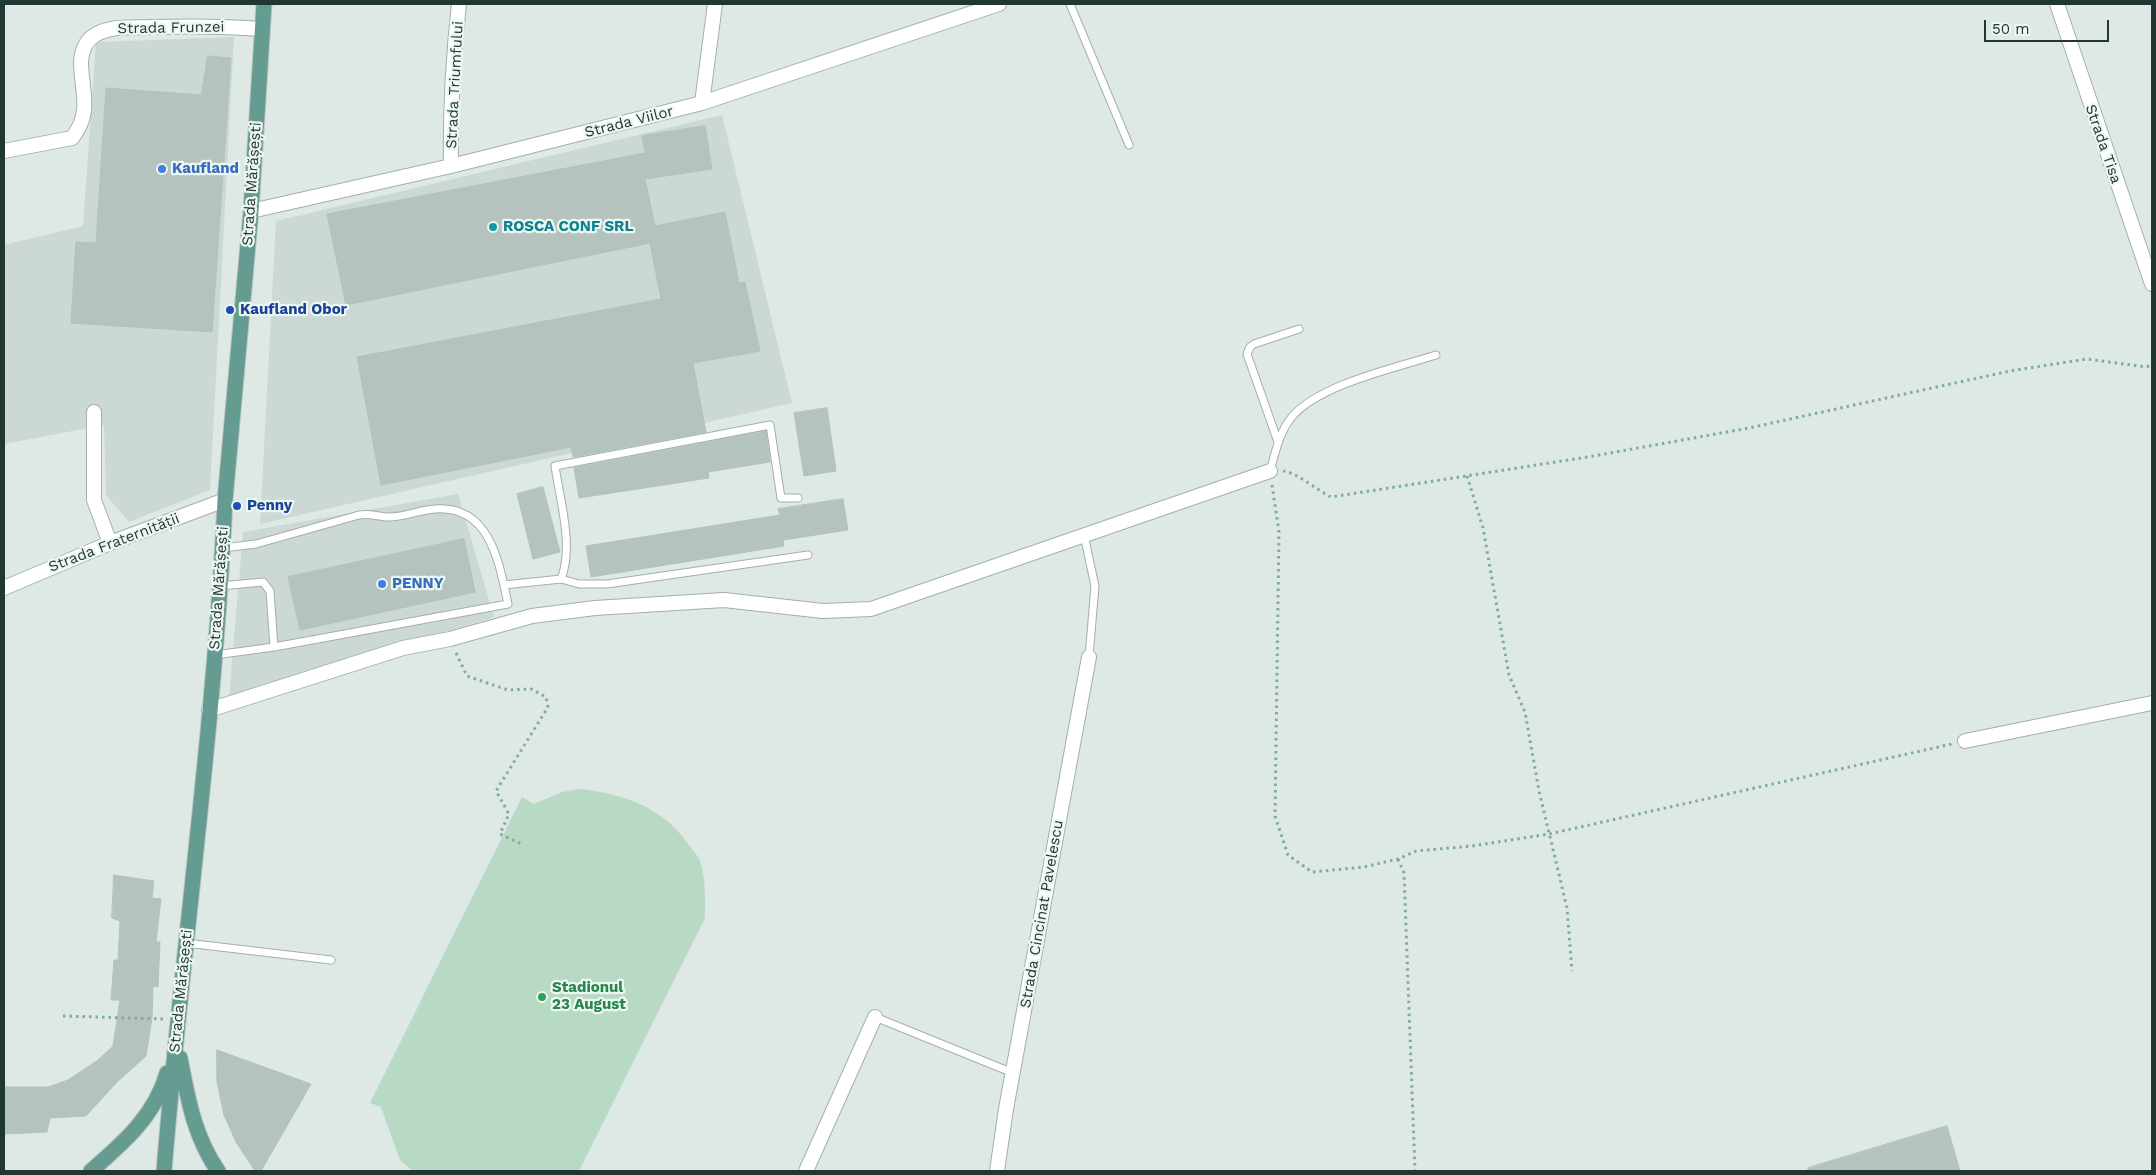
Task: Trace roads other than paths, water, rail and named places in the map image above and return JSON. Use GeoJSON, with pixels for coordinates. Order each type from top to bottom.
{"type":"FeatureCollection","features":[{"type":"Feature","properties":{"kind":"main road","name":"Strada Mărășești"},"geometry":{"type":"LineString","coordinates":[[164,1171],[220,586],[225,500],[251,211],[264,4]]}},
{"type":"Feature","properties":{"kind":"main road"},"geometry":{"type":"LineString","coordinates":[[91,1171],[132,1135],[162,1090],[177,1038]]}},
{"type":"Feature","properties":{"kind":"main road"},"geometry":{"type":"LineString","coordinates":[[177,1038],[187,1098],[204,1150],[218,1171]]}},
{"type":"Feature","properties":{"kind":"street","name":"Strada Triumfului"},"geometry":{"type":"LineString","coordinates":[[452,166],[451,111],[459,4]]}},
{"type":"Feature","properties":{"kind":"street"},"geometry":{"type":"LineString","coordinates":[[702,103],[716,4]]}},
{"type":"Feature","properties":{"kind":"street","name":"Strada Viilor"},"geometry":{"type":"LineString","coordinates":[[251,211],[452,166],[702,103],[999,4]]}},
{"type":"Feature","properties":{"kind":"street","name":"Strada Tisa"},"geometry":{"type":"LineString","coordinates":[[2057,4],[2152,284]]}},
{"type":"Feature","properties":{"kind":"street","name":"Strada Frunzei"},"geometry":{"type":"LineString","coordinates":[[4,151],[72,138],[81,127],[85,112],[81,60],[84,45],[95,36],[113,28],[214,25],[262,29]]}},
{"type":"Feature","properties":{"kind":"street"},"geometry":{"type":"LineString","coordinates":[[94,412],[94,500],[110,542]]}},
{"type":"Feature","properties":{"kind":"street"},"geometry":{"type":"LineString","coordinates":[[209,710],[403,648],[450,639],[512,620],[532,616],[595,608],[724,600],[823,612],[871,609],[1270,471]]}},
{"type":"Feature","properties":{"kind":"street","name":"Strada Fraternității"},"geometry":{"type":"LineString","coordinates":[[4,588],[110,542],[225,500]]}},
{"type":"Feature","properties":{"kind":"street","name":"Strada Cincinat Pavelescu"},"geometry":{"type":"LineString","coordinates":[[997,1171],[1013,1073],[1089,657]]}},
{"type":"Feature","properties":{"kind":"street"},"geometry":{"type":"LineString","coordinates":[[1965,741],[2152,703]]}},
{"type":"Feature","properties":{"kind":"street"},"geometry":{"type":"LineString","coordinates":[[806,1171],[875,1017]]}},
{"type":"Feature","properties":{"kind":"lane"},"geometry":{"type":"LineString","coordinates":[[1070,4],[1129,145]]}},
{"type":"Feature","properties":{"kind":"lane"},"geometry":{"type":"LineString","coordinates":[[1278,442],[1246,354],[1250,346],[1254,344],[1299,329]]}},
{"type":"Feature","properties":{"kind":"lane"},"geometry":{"type":"LineString","coordinates":[[1270,471],[1278,442],[1289,420],[1303,404],[1331,389],[1436,355]]}},
{"type":"Feature","properties":{"kind":"lane"},"geometry":{"type":"LineString","coordinates":[[561,580],[566,567],[567,549],[555,466],[770,425],[780,498],[798,498]]}},
{"type":"Feature","properties":{"kind":"lane"},"geometry":{"type":"LineString","coordinates":[[223,548],[256,544],[368,513],[389,517],[436,509],[463,512],[476,522],[490,539],[512,620]]}},
{"type":"Feature","properties":{"kind":"lane"},"geometry":{"type":"LineString","coordinates":[[1084,535],[1095,586],[1089,657]]}},
{"type":"Feature","properties":{"kind":"lane"},"geometry":{"type":"LineString","coordinates":[[504,586],[561,580],[579,584],[607,584],[808,555]]}},
{"type":"Feature","properties":{"kind":"lane"},"geometry":{"type":"LineString","coordinates":[[220,586],[263,582],[270,591],[274,647]]}},
{"type":"Feature","properties":{"kind":"lane"},"geometry":{"type":"LineString","coordinates":[[214,655],[274,647],[508,604]]}},
{"type":"Feature","properties":{"kind":"lane"},"geometry":{"type":"LineString","coordinates":[[186,944],[331,960]]}},
{"type":"Feature","properties":{"kind":"lane"},"geometry":{"type":"LineString","coordinates":[[875,1017],[1013,1073]]}},
{"type":"Feature","properties":{"kind":"place","name":"Kaufland"},"geometry":{"type":"Point","coordinates":[162,169]}},
{"type":"Feature","properties":{"kind":"place","name":"ROSCA CONF SRL"},"geometry":{"type":"Point","coordinates":[493,227]}},
{"type":"Feature","properties":{"kind":"place","name":"Kaufland Obor"},"geometry":{"type":"Point","coordinates":[230,310]}},
{"type":"Feature","properties":{"kind":"place","name":"Penny"},"geometry":{"type":"Point","coordinates":[237,506]}},
{"type":"Feature","properties":{"kind":"place","name":"PENNY"},"geometry":{"type":"Point","coordinates":[382,584]}},
{"type":"Feature","properties":{"kind":"place","name":"Stadionul 23 August"},"geometry":{"type":"Point","coordinates":[542,997]}}]}
